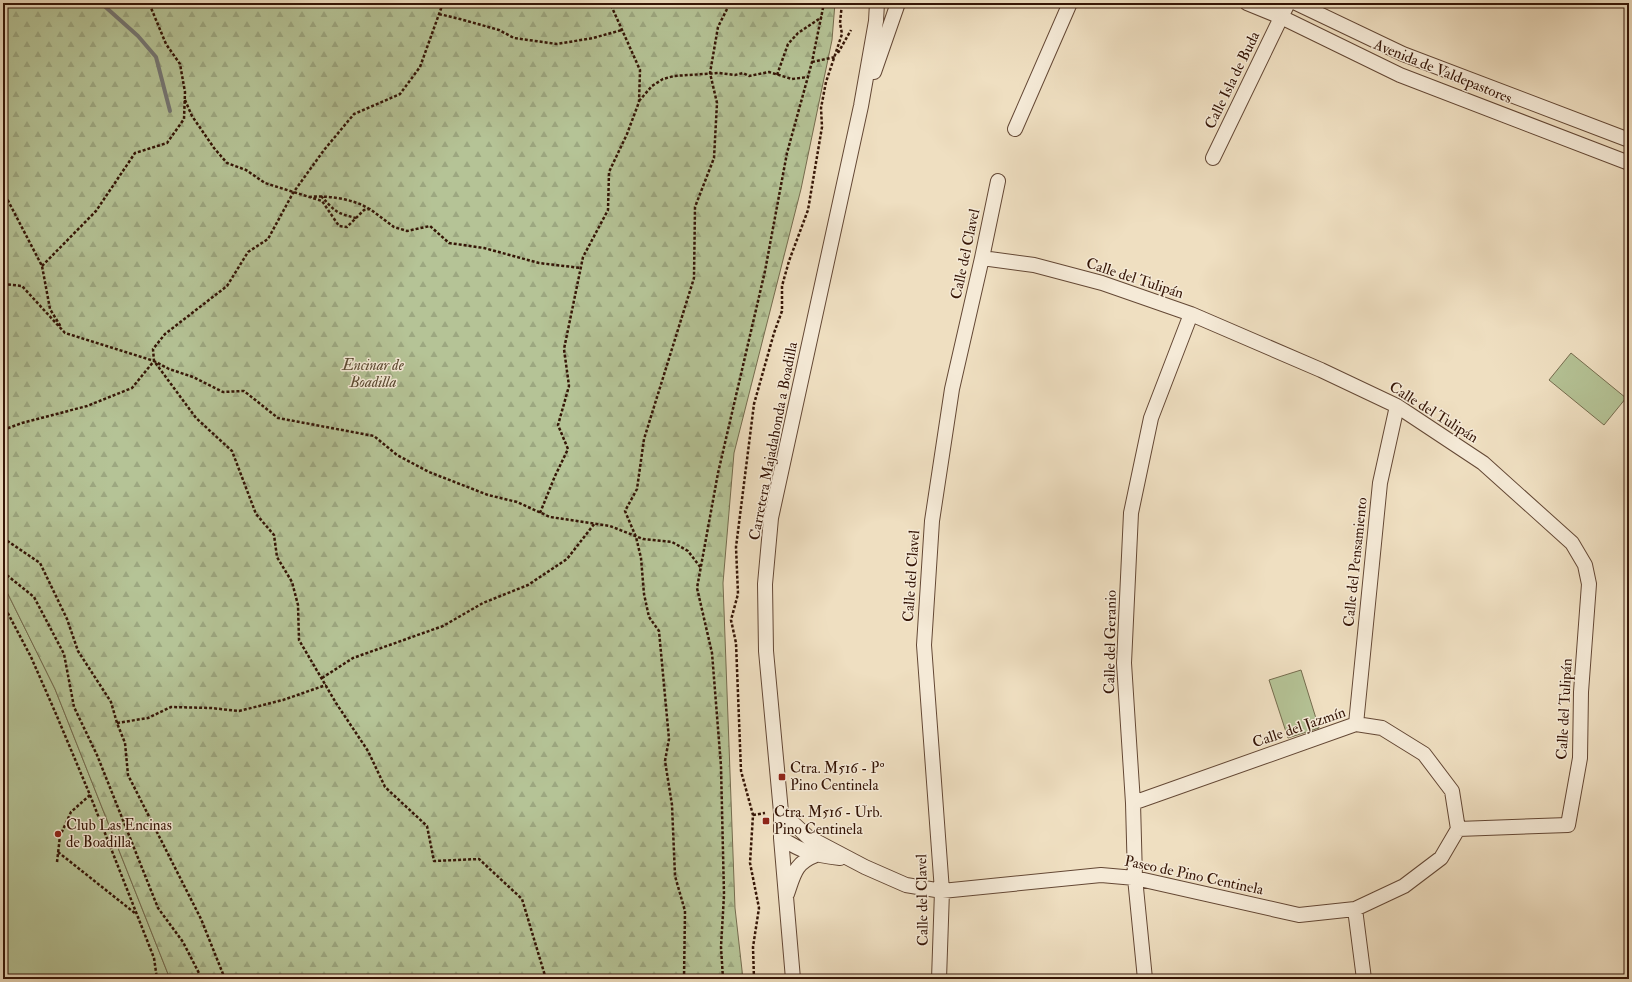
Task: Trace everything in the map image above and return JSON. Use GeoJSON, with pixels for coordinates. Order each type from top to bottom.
{"type":"FeatureCollection","features":[{"type":"Feature","properties":{"kind":"street","name":"Carretera Majadahonda a Boadilla"},"geometry":{"type":"LineString","coordinates":[[793,979],[781,838],[781,812],[766,651],[765,584],[771,518],[861,106],[876,21],[877,3]]}},
{"type":"Feature","properties":{"kind":"street","name":"Carretera Majadahonda a Boadilla"},"geometry":{"type":"LineString","coordinates":[[861,106],[898,3]]}},
{"type":"Feature","properties":{"kind":"street"},"geometry":{"type":"LineString","coordinates":[[1015,129],[1070,3]]}},
{"type":"Feature","properties":{"kind":"street","name":"Avenida de Valdepastores"},"geometry":{"type":"LineString","coordinates":[[1247,3],[1281,17],[1400,75],[1629,163]]}},
{"type":"Feature","properties":{"kind":"street","name":"Calle Isla de Buda"},"geometry":{"type":"LineString","coordinates":[[1214,158],[1288,3]]}},
{"type":"Feature","properties":{"kind":"street","name":"Avenida de Valdepastores"},"geometry":{"type":"LineString","coordinates":[[1296,3],[1403,54],[1629,140]]}},
{"type":"Feature","properties":{"kind":"street","name":"Calle del Clavel"},"geometry":{"type":"LineString","coordinates":[[939,979],[942,891],[924,637],[933,513],[952,389],[998,181]]}},
{"type":"Feature","properties":{"kind":"street","name":"Calle del Tulipán"},"geometry":{"type":"LineString","coordinates":[[982,258],[1042,267],[1102,284],[1191,314],[1322,370],[1397,406],[1483,463],[1572,543],[1585,565],[1589,584],[1581,692],[1580,758],[1568,825],[1458,829]]}},
{"type":"Feature","properties":{"kind":"street","name":"Calle del Geranio"},"geometry":{"type":"LineString","coordinates":[[1145,979],[1135,878],[1133,803],[1124,663],[1131,513],[1150,418],[1191,314]]}},
{"type":"Feature","properties":{"kind":"street","name":"Calle del Pensamiento"},"geometry":{"type":"LineString","coordinates":[[1356,724],[1380,483],[1397,406]]}},
{"type":"Feature","properties":{"kind":"street","name":"Calle del Jazmín"},"geometry":{"type":"LineString","coordinates":[[1133,803],[1356,724],[1382,728],[1424,754],[1452,791],[1458,829]]}},
{"type":"Feature","properties":{"kind":"street"},"geometry":{"type":"LineString","coordinates":[[781,812],[808,837],[849,860]]}},
{"type":"Feature","properties":{"kind":"street","name":"Paseo de Pino Centinela"},"geometry":{"type":"LineString","coordinates":[[849,860],[906,884],[942,891],[1101,874],[1135,878],[1299,915],[1355,910],[1404,886],[1441,858],[1458,829]]}},
{"type":"Feature","properties":{"kind":"street"},"geometry":{"type":"LineString","coordinates":[[781,838],[799,850],[816,855],[849,860]]}},
{"type":"Feature","properties":{"kind":"street"},"geometry":{"type":"LineString","coordinates":[[786,898],[796,869],[805,859],[816,855]]}},
{"type":"Feature","properties":{"kind":"street"},"geometry":{"type":"LineString","coordinates":[[1355,910],[1364,979]]}},
{"type":"Feature","properties":{"kind":"path"},"geometry":{"type":"LineString","coordinates":[[42,266],[96,211],[136,153],[168,143],[184,119],[185,92],[180,64],[166,44],[149,3]]}},
{"type":"Feature","properties":{"kind":"path"},"geometry":{"type":"LineString","coordinates":[[443,3],[420,67],[400,94],[354,114],[324,150],[293,193],[268,238],[248,252],[227,286],[165,334],[153,349],[154,361],[196,418],[232,451],[256,514],[274,535],[277,558],[292,582],[298,605],[299,640],[368,751],[385,787],[427,826],[434,861],[479,858],[522,899],[546,979]]}},
{"type":"Feature","properties":{"kind":"path"},"geometry":{"type":"LineString","coordinates":[[610,3],[640,70],[639,102]]}},
{"type":"Feature","properties":{"kind":"path"},"geometry":{"type":"LineString","coordinates":[[684,979],[686,912],[674,876],[672,805],[665,761],[669,740],[659,631],[649,616],[644,594],[641,558],[636,537],[625,511],[637,489],[644,438],[694,278],[695,207],[714,158],[717,103],[710,74],[718,27],[730,3]]}},
{"type":"Feature","properties":{"kind":"path"},"geometry":{"type":"LineString","coordinates":[[723,979],[721,947],[724,895],[721,766],[712,653],[697,588],[718,473],[764,271],[787,153],[812,62],[824,3]]}},
{"type":"Feature","properties":{"kind":"path"},"geometry":{"type":"LineString","coordinates":[[835,57],[842,34],[840,23],[842,3]]}},
{"type":"Feature","properties":{"kind":"path"},"geometry":{"type":"LineString","coordinates":[[439,14],[460,18],[499,30],[514,38],[557,44],[593,38],[622,30]]}},
{"type":"Feature","properties":{"kind":"path"},"geometry":{"type":"LineString","coordinates":[[778,75],[788,44],[798,33],[822,17]]}},
{"type":"Feature","properties":{"kind":"path"},"geometry":{"type":"LineString","coordinates":[[812,62],[835,57],[851,30]]}},
{"type":"Feature","properties":{"kind":"path"},"geometry":{"type":"LineString","coordinates":[[540,513],[554,476],[568,449],[558,425],[569,386],[564,349],[583,256],[608,210],[609,172],[627,134],[639,102],[652,86],[663,79],[674,76],[710,74],[735,75],[743,73],[749,76],[769,72],[792,79],[808,76]]}},
{"type":"Feature","properties":{"kind":"path"},"geometry":{"type":"LineString","coordinates":[[185,100],[192,116],[214,148],[227,163],[246,170],[265,183],[322,201],[340,226],[347,227],[364,210],[370,209]]}},
{"type":"Feature","properties":{"kind":"path"},"geometry":{"type":"LineString","coordinates":[[3,191],[42,266],[50,309],[65,333]]}},
{"type":"Feature","properties":{"kind":"path"},"geometry":{"type":"LineString","coordinates":[[306,197],[320,195],[353,201],[364,205],[394,227],[407,231],[430,226],[449,243],[484,248],[539,263],[581,268]]}},
{"type":"Feature","properties":{"kind":"path"},"geometry":{"type":"LineString","coordinates":[[320,195],[334,210],[343,215],[356,218]]}},
{"type":"Feature","properties":{"kind":"path"},"geometry":{"type":"LineString","coordinates":[[3,284],[22,286],[65,333],[154,361],[169,369],[193,377],[223,392],[244,391],[278,418],[374,436],[397,455],[429,472],[488,495],[517,502],[550,517],[610,526],[643,540],[672,542],[688,552],[701,568]]}},
{"type":"Feature","properties":{"kind":"path"},"geometry":{"type":"LineString","coordinates":[[3,430],[22,423],[87,406],[132,388],[154,361]]}},
{"type":"Feature","properties":{"kind":"path"},"geometry":{"type":"LineString","coordinates":[[322,678],[353,658],[443,626],[483,603],[528,585],[567,558],[595,523]]}},
{"type":"Feature","properties":{"kind":"path"},"geometry":{"type":"LineString","coordinates":[[3,538],[40,563],[66,619],[78,651],[111,702],[117,724],[125,743],[128,775],[201,919],[225,979]]}},
{"type":"Feature","properties":{"kind":"path"},"geometry":{"type":"LineString","coordinates":[[3,572],[34,597],[64,654],[74,707],[97,755],[158,908],[183,942],[202,979]]}},
{"type":"Feature","properties":{"kind":"path"},"geometry":{"type":"LineString","coordinates":[[3,604],[31,657],[90,795],[154,958],[157,979]]}},
{"type":"Feature","properties":{"kind":"path"},"geometry":{"type":"LineString","coordinates":[[117,724],[148,718],[171,707],[211,708],[239,711],[283,700],[326,685]]}},
{"type":"Feature","properties":{"kind":"path"},"geometry":{"type":"LineString","coordinates":[[57,862],[60,836],[71,812],[90,795]]}},
{"type":"Feature","properties":{"kind":"path"},"geometry":{"type":"LineString","coordinates":[[753,815],[765,813]]}},
{"type":"Feature","properties":{"kind":"path"},"geometry":{"type":"LineString","coordinates":[[58,852],[136,914]]}},
{"type":"Feature","properties":{"kind":"green space","name":"Encinar de Boadilla"},"geometry":{"type":"Polygon","coordinates":[[[3,3],[835,3],[832,40],[801,189],[734,453],[723,583],[735,908],[743,979],[170,979],[55,689],[3,584],[3,3]]]}},
{"type":"Feature","properties":{"kind":"green space"},"geometry":{"type":"Polygon","coordinates":[[[1571,353],[1626,398],[1604,425],[1549,380],[1571,353]]]}},
{"type":"Feature","properties":{"kind":"green space","name":"Club Las Encinas de Boadilla"},"geometry":{"type":"Polygon","coordinates":[[[3,584],[55,689],[170,979],[3,979],[3,584]]]}},
{"type":"Feature","properties":{"kind":"green space"},"geometry":{"type":"Polygon","coordinates":[[[1301,670],[1319,728],[1288,738],[1269,680],[1301,670]]]}},
{"type":"Feature","properties":{"kind":"waterway"},"geometry":{"type":"LineString","coordinates":[[101,3],[138,36],[156,57],[170,111]]}},
{"type":"Feature","properties":{"kind":"place","name":"Ctra. M516 - Pº Pino Centinela"},"geometry":{"type":"Point","coordinates":[782,777]}},
{"type":"Feature","properties":{"kind":"place","name":"Ctra. M516 - Urb. Pino Centinela"},"geometry":{"type":"Point","coordinates":[766,821]}},
{"type":"Feature","properties":{"kind":"place","name":"Club Las Encinas de Boadilla"},"geometry":{"type":"Point","coordinates":[58,834]}}]}
